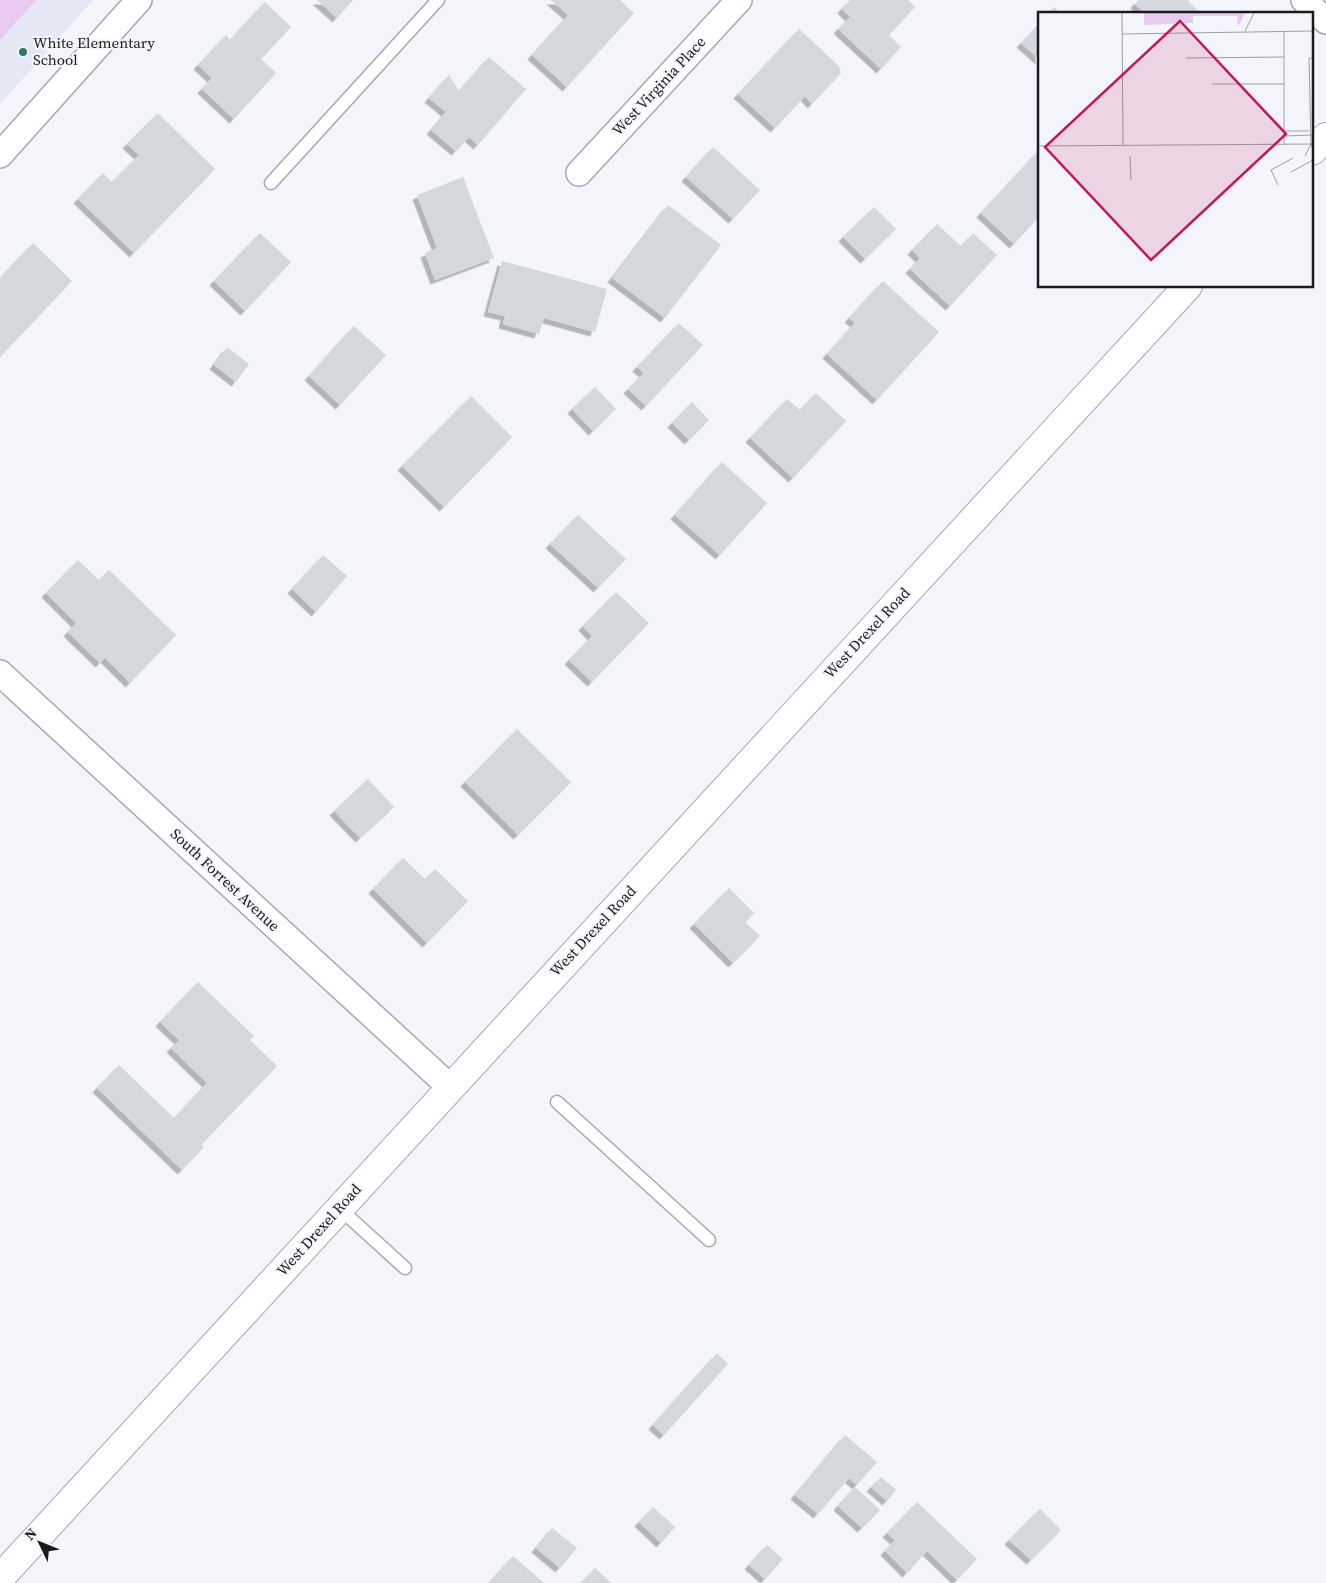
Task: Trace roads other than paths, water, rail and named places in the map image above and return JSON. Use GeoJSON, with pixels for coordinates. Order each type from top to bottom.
{"type":"FeatureCollection","features":[{"type":"Feature","properties":{"kind":"street"},"geometry":{"type":"LineString","coordinates":[[0,155],[139,0]]}},
{"type":"Feature","properties":{"kind":"street","name":"West Virginia Place"},"geometry":{"type":"LineString","coordinates":[[579,173],[739,0]]}},
{"type":"Feature","properties":{"kind":"street"},"geometry":{"type":"LineString","coordinates":[[1304,0],[1326,20]]}},
{"type":"Feature","properties":{"kind":"street"},"geometry":{"type":"LineString","coordinates":[[1314,150],[1326,137]]}},
{"type":"Feature","properties":{"kind":"street","name":"West Drexel Road"},"geometry":{"type":"LineString","coordinates":[[0,1578],[338,1208],[1186,288]]}},
{"type":"Feature","properties":{"kind":"street","name":"South Forrest Avenue"},"geometry":{"type":"LineString","coordinates":[[0,673],[450,1087]]}},
{"type":"Feature","properties":{"kind":"lane"},"geometry":{"type":"LineString","coordinates":[[271,183],[438,0]]}},
{"type":"Feature","properties":{"kind":"lane"},"geometry":{"type":"LineString","coordinates":[[557,1102],[709,1240]]}},
{"type":"Feature","properties":{"kind":"lane"},"geometry":{"type":"LineString","coordinates":[[338,1208],[405,1268]]}},
{"type":"Feature","properties":{"kind":"place","name":"White Elementary School"},"geometry":{"type":"Point","coordinates":[23,52]}}]}
